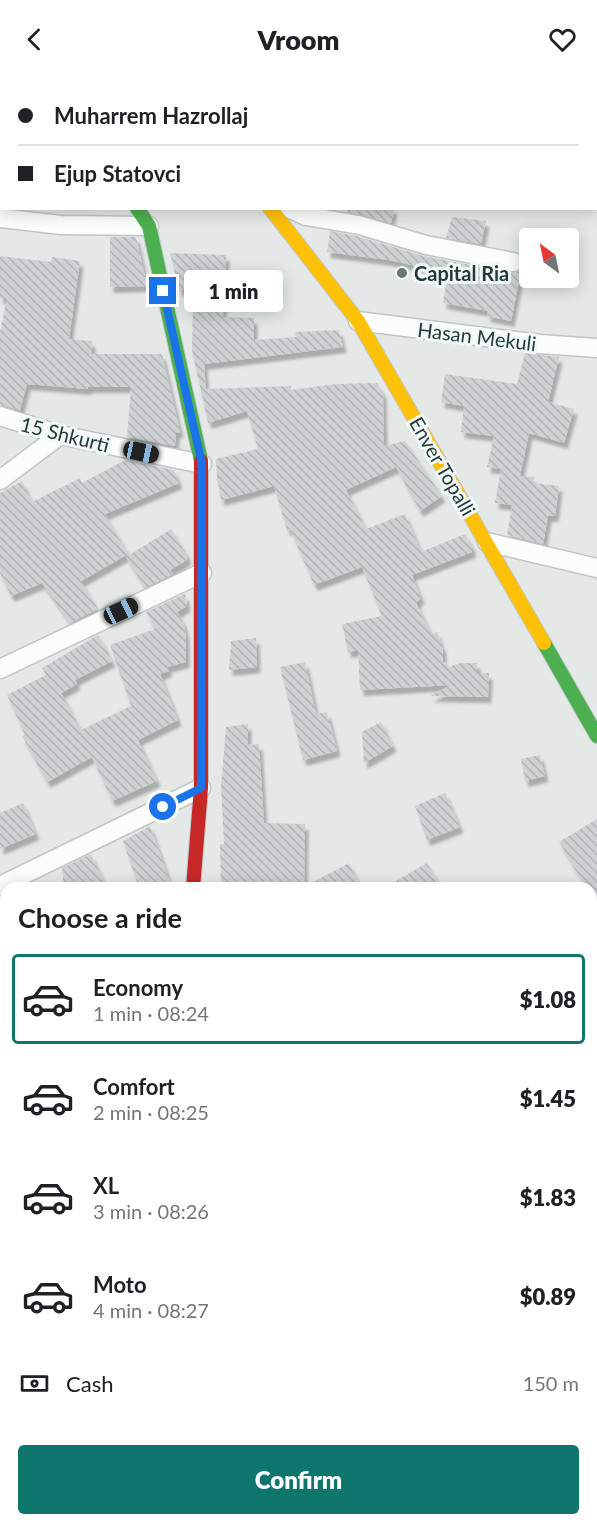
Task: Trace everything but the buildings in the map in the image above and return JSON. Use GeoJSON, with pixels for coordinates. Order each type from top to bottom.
{"type":"FeatureCollection","features":[{"type":"Feature","properties":{"kind":"street"},"geometry":{"type":"LineString","coordinates":[[138,210],[148,226],[202,464],[201,788],[193,882]]}},
{"type":"Feature","properties":{"kind":"street","name":"Enver Topalli"},"geometry":{"type":"LineString","coordinates":[[272,210],[358,321],[597,736]]}},
{"type":"Feature","properties":{"kind":"street"},"geometry":{"type":"LineString","coordinates":[[293,210],[306,216],[359,225],[426,245],[513,262]]}},
{"type":"Feature","properties":{"kind":"street"},"geometry":{"type":"LineString","coordinates":[[0,218],[61,225],[148,226]]}},
{"type":"Feature","properties":{"kind":"street","name":"Hasan Mekuli"},"geometry":{"type":"LineString","coordinates":[[358,321],[540,344],[597,348]]}},
{"type":"Feature","properties":{"kind":"street","name":"15 Shkurti"},"geometry":{"type":"LineString","coordinates":[[0,416],[60,435],[202,464]]}},
{"type":"Feature","properties":{"kind":"street"},"geometry":{"type":"LineString","coordinates":[[0,480],[60,435]]}},
{"type":"Feature","properties":{"kind":"street"},"geometry":{"type":"LineString","coordinates":[[487,542],[597,568]]}},
{"type":"Feature","properties":{"kind":"street"},"geometry":{"type":"LineString","coordinates":[[0,669],[202,573]]}},
{"type":"Feature","properties":{"kind":"street"},"geometry":{"type":"LineString","coordinates":[[8,882],[201,788]]}},
{"type":"Feature","properties":{"kind":"traffic: fast"},"geometry":{"type":"LineString","coordinates":[[138,210],[149,226],[201,461]]}},
{"type":"Feature","properties":{"kind":"traffic: fast"},"geometry":{"type":"LineString","coordinates":[[544,643],[597,736]]}},
{"type":"Feature","properties":{"kind":"traffic: slow"},"geometry":{"type":"LineString","coordinates":[[272,210],[358,321],[544,643]]}},
{"type":"Feature","properties":{"kind":"traffic: jam"},"geometry":{"type":"LineString","coordinates":[[193,882],[201,788],[201,461]]}},
{"type":"Feature","properties":{"kind":"place","name":"Capital Ria"},"geometry":{"type":"Point","coordinates":[402,273]}},
{"type":"Feature","properties":{"kind":"route"},"geometry":{"type":"LineString","coordinates":[[163,291],[202,464],[202,597],[201,788],[163,807]]}}]}
